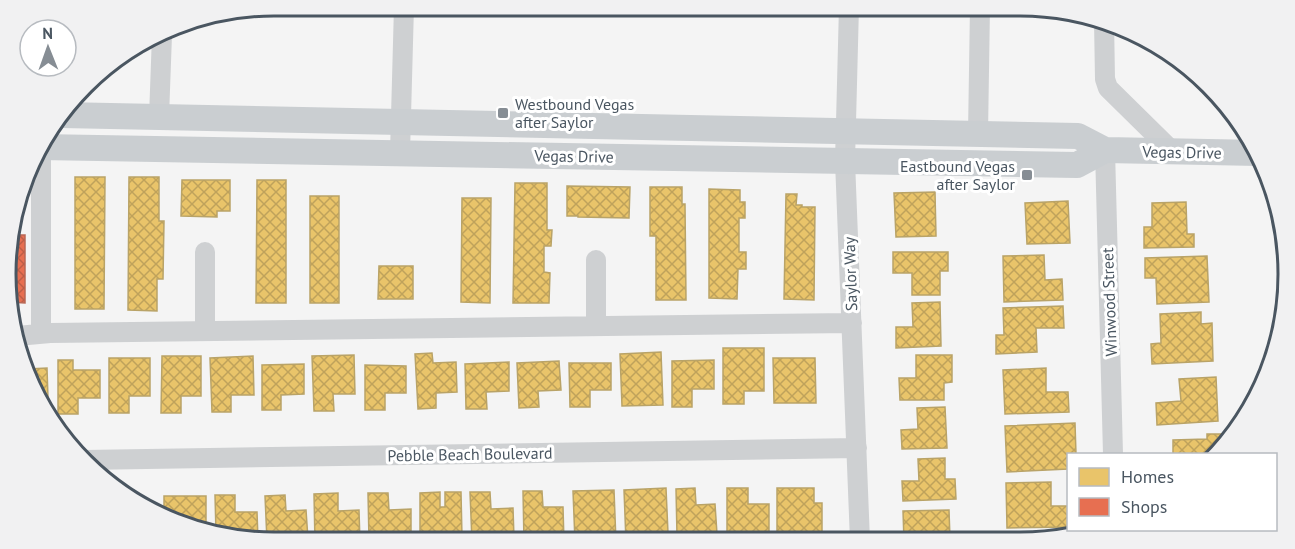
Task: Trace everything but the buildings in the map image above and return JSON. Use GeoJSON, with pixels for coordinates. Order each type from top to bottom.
{"type":"FeatureCollection","features":[{"type":"Feature","properties":{"kind":"main road","name":"Vegas Drive"},"geometry":{"type":"LineString","coordinates":[[71,116],[1078,136],[1105,150],[1248,153]]}},
{"type":"Feature","properties":{"kind":"main road","name":"Vegas Drive"},"geometry":{"type":"LineString","coordinates":[[50,147],[1077,165],[1105,150]]}},
{"type":"Feature","properties":{"kind":"street"},"geometry":{"type":"LineString","coordinates":[[399,153],[404,16]]}},
{"type":"Feature","properties":{"kind":"street","name":"Saylor Way"},"geometry":{"type":"LineString","coordinates":[[849,16],[844,161],[860,532]]}},
{"type":"Feature","properties":{"kind":"street"},"geometry":{"type":"LineString","coordinates":[[978,134],[980,16]]}},
{"type":"Feature","properties":{"kind":"street"},"geometry":{"type":"LineString","coordinates":[[1104,30],[1105,79],[1108,88],[1173,152]]}},
{"type":"Feature","properties":{"kind":"street"},"geometry":{"type":"LineString","coordinates":[[159,117],[162,42]]}},
{"type":"Feature","properties":{"kind":"street","name":"Winwood Street"},"geometry":{"type":"LineString","coordinates":[[1105,150],[1113,453]]}},
{"type":"Feature","properties":{"kind":"street"},"geometry":{"type":"LineString","coordinates":[[40,167],[40,334]]}},
{"type":"Feature","properties":{"kind":"street"},"geometry":{"type":"LineString","coordinates":[[205,252],[205,332]]}},
{"type":"Feature","properties":{"kind":"street"},"geometry":{"type":"LineString","coordinates":[[596,260],[596,326]]}},
{"type":"Feature","properties":{"kind":"street"},"geometry":{"type":"LineString","coordinates":[[24,335],[852,323]]}},
{"type":"Feature","properties":{"kind":"street","name":"Pebble Beach Boulevard"},"geometry":{"type":"LineString","coordinates":[[95,460],[857,448]]}},
{"type":"Feature","properties":{"kind":"place","name":"Westbound Vegas after Saylor"},"geometry":{"type":"Point","coordinates":[503,113]}},
{"type":"Feature","properties":{"kind":"place","name":"Eastbound Vegas after Saylor"},"geometry":{"type":"Point","coordinates":[1027,175]}}]}
